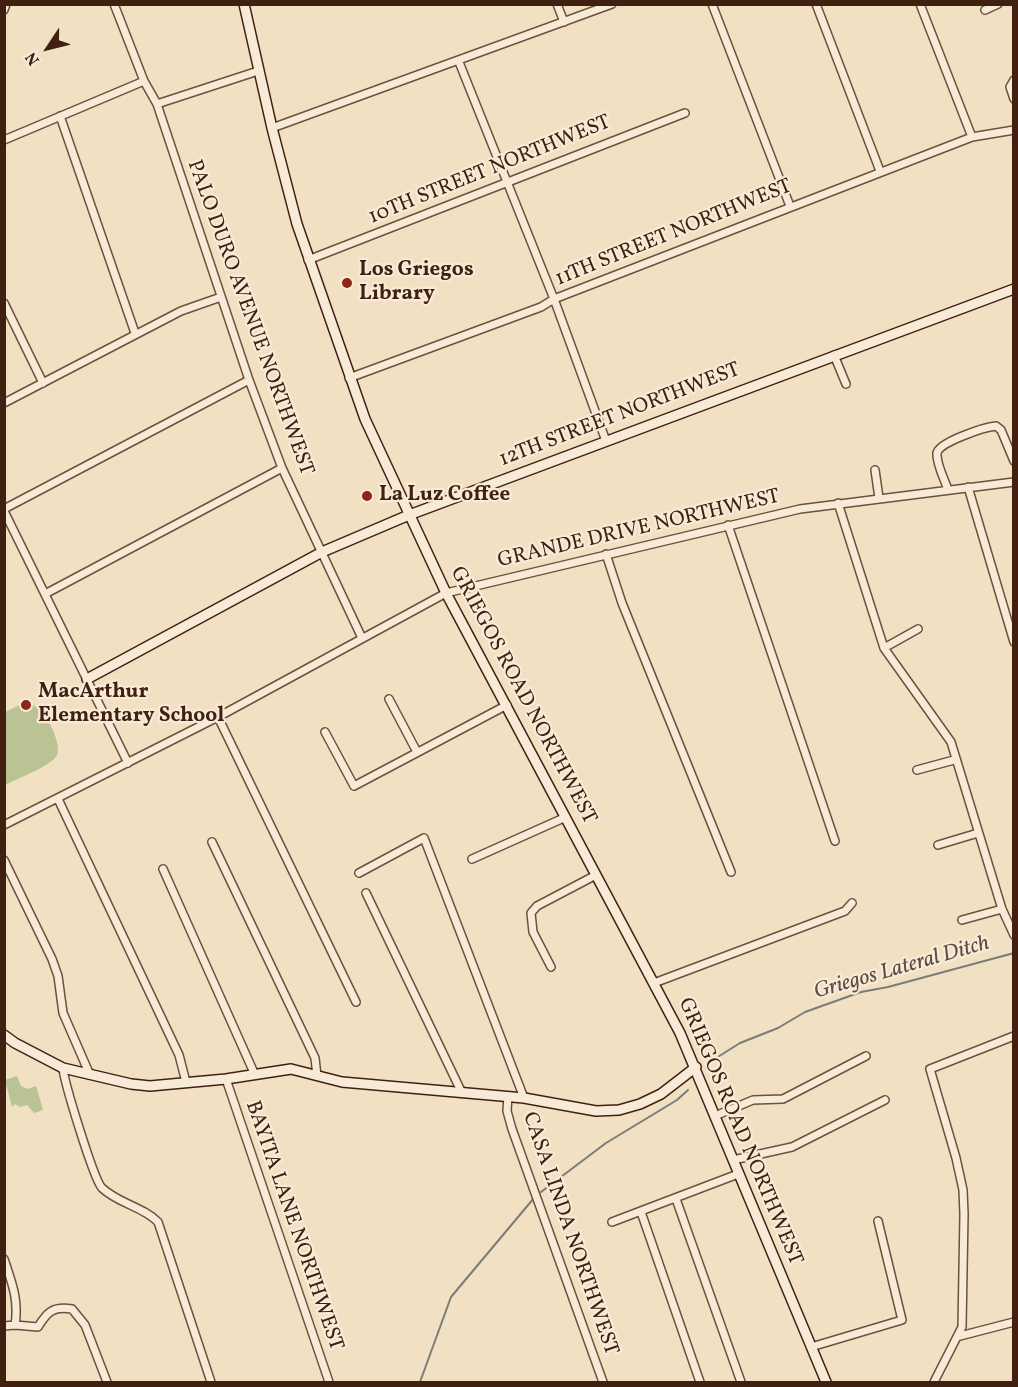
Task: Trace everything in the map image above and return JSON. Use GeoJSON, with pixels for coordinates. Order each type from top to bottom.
{"type":"FeatureCollection","features":[{"type":"Feature","properties":{"kind":"street","name":"PALO DURO AVENUE NORTHWEST"},"geometry":{"type":"LineString","coordinates":[[114,4],[144,81],[157,104],[249,380],[282,468],[362,638]]}},
{"type":"Feature","properties":{"kind":"street","name":"GRIEGOS ROAD NORTHWEST"},"geometry":{"type":"LineString","coordinates":[[244,4],[272,128],[308,260],[349,378],[446,593],[654,983],[696,1067],[738,1174],[826,1383]]}},
{"type":"Feature","properties":{"kind":"street"},"geometry":{"type":"LineString","coordinates":[[557,4],[564,22]]}},
{"type":"Feature","properties":{"kind":"street"},"geometry":{"type":"LineString","coordinates":[[272,128],[459,62],[612,4]]}},
{"type":"Feature","properties":{"kind":"street"},"geometry":{"type":"LineString","coordinates":[[712,4],[790,206]]}},
{"type":"Feature","properties":{"kind":"street"},"geometry":{"type":"LineString","coordinates":[[816,4],[880,171]]}},
{"type":"Feature","properties":{"kind":"street"},"geometry":{"type":"LineString","coordinates":[[920,4],[972,137]]}},
{"type":"Feature","properties":{"kind":"street"},"geometry":{"type":"LineString","coordinates":[[985,10],[998,4]]}},
{"type":"Feature","properties":{"kind":"street"},"geometry":{"type":"LineString","coordinates":[[459,62],[554,299],[606,441]]}},
{"type":"Feature","properties":{"kind":"street"},"geometry":{"type":"LineString","coordinates":[[157,104],[258,71]]}},
{"type":"Feature","properties":{"kind":"street"},"geometry":{"type":"LineString","coordinates":[[4,140],[144,81]]}},
{"type":"Feature","properties":{"kind":"street"},"geometry":{"type":"LineString","coordinates":[[1012,82],[1014,99]]}},
{"type":"Feature","properties":{"kind":"street","name":"10TH STREET NORTHWEST"},"geometry":{"type":"LineString","coordinates":[[308,260],[685,113]]}},
{"type":"Feature","properties":{"kind":"street"},"geometry":{"type":"LineString","coordinates":[[60,117],[135,333]]}},
{"type":"Feature","properties":{"kind":"street","name":"11TH STREET NORTHWEST"},"geometry":{"type":"LineString","coordinates":[[349,378],[541,307],[554,299],[880,171],[972,137],[1014,130]]}},
{"type":"Feature","properties":{"kind":"street","name":"12TH STREET NORTHWEST"},"geometry":{"type":"LineString","coordinates":[[87,679],[322,552],[409,515],[1014,289]]}},
{"type":"Feature","properties":{"kind":"street"},"geometry":{"type":"LineString","coordinates":[[4,404],[135,333],[181,311],[221,297]]}},
{"type":"Feature","properties":{"kind":"street"},"geometry":{"type":"LineString","coordinates":[[4,303],[43,383]]}},
{"type":"Feature","properties":{"kind":"street"},"geometry":{"type":"LineString","coordinates":[[834,355],[846,384]]}},
{"type":"Feature","properties":{"kind":"street"},"geometry":{"type":"LineString","coordinates":[[128,763],[4,510],[249,380]]}},
{"type":"Feature","properties":{"kind":"street"},"geometry":{"type":"LineString","coordinates":[[948,490],[937,458],[937,452],[943,444],[996,426],[1001,430],[1014,461]]}},
{"type":"Feature","properties":{"kind":"street"},"geometry":{"type":"LineString","coordinates":[[45,594],[282,468]]}},
{"type":"Feature","properties":{"kind":"street"},"geometry":{"type":"LineString","coordinates":[[875,470],[879,498]]}},
{"type":"Feature","properties":{"kind":"street","name":"GRANDE DRIVE NORTHWEST"},"geometry":{"type":"LineString","coordinates":[[4,825],[218,717],[446,593],[728,525],[838,503],[1014,482]]}},
{"type":"Feature","properties":{"kind":"street"},"geometry":{"type":"LineString","coordinates":[[968,487],[1014,642]]}},
{"type":"Feature","properties":{"kind":"street"},"geometry":{"type":"LineString","coordinates":[[838,503],[884,648],[951,742],[954,760],[1002,909],[1014,935]]}},
{"type":"Feature","properties":{"kind":"street"},"geometry":{"type":"LineString","coordinates":[[728,525],[835,841]]}},
{"type":"Feature","properties":{"kind":"street"},"geometry":{"type":"LineString","coordinates":[[606,554],[622,603],[731,872]]}},
{"type":"Feature","properties":{"kind":"street"},"geometry":{"type":"LineString","coordinates":[[884,648],[918,629]]}},
{"type":"Feature","properties":{"kind":"street"},"geometry":{"type":"LineString","coordinates":[[389,699],[417,752]]}},
{"type":"Feature","properties":{"kind":"street"},"geometry":{"type":"LineString","coordinates":[[325,732],[354,786],[507,705]]}},
{"type":"Feature","properties":{"kind":"street"},"geometry":{"type":"LineString","coordinates":[[218,717],[356,1002]]}},
{"type":"Feature","properties":{"kind":"street"},"geometry":{"type":"LineString","coordinates":[[917,770],[954,760]]}},
{"type":"Feature","properties":{"kind":"street"},"geometry":{"type":"LineString","coordinates":[[58,799],[179,1055],[186,1082]]}},
{"type":"Feature","properties":{"kind":"street"},"geometry":{"type":"LineString","coordinates":[[472,859],[566,817]]}},
{"type":"Feature","properties":{"kind":"street"},"geometry":{"type":"LineString","coordinates":[[938,845],[978,833]]}},
{"type":"Feature","properties":{"kind":"street"},"geometry":{"type":"LineString","coordinates":[[359,873],[424,838],[524,1098]]}},
{"type":"Feature","properties":{"kind":"street"},"geometry":{"type":"LineString","coordinates":[[212,842],[315,1058],[317,1076]]}},
{"type":"Feature","properties":{"kind":"street"},"geometry":{"type":"LineString","coordinates":[[4,860],[52,959],[58,976],[63,1013],[90,1075]]}},
{"type":"Feature","properties":{"kind":"street"},"geometry":{"type":"LineString","coordinates":[[163,869],[255,1075]]}},
{"type":"Feature","properties":{"kind":"street"},"geometry":{"type":"LineString","coordinates":[[551,967],[533,932],[531,913],[537,906],[596,875]]}},
{"type":"Feature","properties":{"kind":"street"},"geometry":{"type":"LineString","coordinates":[[366,892],[462,1093]]}},
{"type":"Feature","properties":{"kind":"street"},"geometry":{"type":"LineString","coordinates":[[654,983],[845,911],[852,903]]}},
{"type":"Feature","properties":{"kind":"street"},"geometry":{"type":"LineString","coordinates":[[962,920],[1002,909]]}},
{"type":"Feature","properties":{"kind":"street"},"geometry":{"type":"LineString","coordinates":[[4,1035],[63,1068],[150,1086],[291,1070],[376,1086],[508,1096],[596,1111],[619,1110],[661,1094],[696,1067]]}},
{"type":"Feature","properties":{"kind":"street"},"geometry":{"type":"LineString","coordinates":[[934,1383],[960,1336],[962,1328],[963,1190],[930,1069],[1014,1036]]}},
{"type":"Feature","properties":{"kind":"street"},"geometry":{"type":"LineString","coordinates":[[715,1116],[753,1100],[783,1099],[866,1056]]}},
{"type":"Feature","properties":{"kind":"street"},"geometry":{"type":"LineString","coordinates":[[63,1068],[64,1080],[101,1187],[123,1203],[147,1211],[158,1222],[211,1383]]}},
{"type":"Feature","properties":{"kind":"street","name":"BAYITA LANE NORTHWEST"},"geometry":{"type":"LineString","coordinates":[[226,1079],[329,1383]]}},
{"type":"Feature","properties":{"kind":"street","name":"CASA LINDA NORTHWEST"},"geometry":{"type":"LineString","coordinates":[[508,1096],[507,1111],[512,1129],[603,1383]]}},
{"type":"Feature","properties":{"kind":"street"},"geometry":{"type":"LineString","coordinates":[[733,1160],[792,1147],[885,1100]]}},
{"type":"Feature","properties":{"kind":"street"},"geometry":{"type":"LineString","coordinates":[[612,1222],[738,1174]]}},
{"type":"Feature","properties":{"kind":"street"},"geometry":{"type":"LineString","coordinates":[[676,1199],[741,1383]]}},
{"type":"Feature","properties":{"kind":"street"},"geometry":{"type":"LineString","coordinates":[[641,1212],[700,1383]]}},
{"type":"Feature","properties":{"kind":"street"},"geometry":{"type":"LineString","coordinates":[[811,1347],[902,1320],[878,1221]]}},
{"type":"Feature","properties":{"kind":"street"},"geometry":{"type":"LineString","coordinates":[[4,1259],[17,1297],[15,1325]]}},
{"type":"Feature","properties":{"kind":"street"},"geometry":{"type":"LineString","coordinates":[[4,1326],[38,1327],[47,1312],[56,1308],[72,1309],[85,1325],[107,1383]]}},
{"type":"Feature","properties":{"kind":"street"},"geometry":{"type":"LineString","coordinates":[[960,1336],[1014,1322]]}},
{"type":"Feature","properties":{"kind":"green space"},"geometry":{"type":"Polygon","coordinates":[[[24,703],[37,708],[49,723],[57,741],[57,755],[41,768],[5,785],[5,712],[24,703]]]}},
{"type":"Feature","properties":{"kind":"green space"},"geometry":{"type":"Polygon","coordinates":[[[17,1076],[21,1086],[27,1089],[36,1086],[43,1110],[34,1113],[27,1105],[20,1107],[15,1104],[12,1107],[5,1080],[17,1076]]]}},
{"type":"Feature","properties":{"kind":"waterway","name":"Griegos Lateral Ditch"},"geometry":{"type":"LineString","coordinates":[[706,1068],[713,1060],[740,1043],[778,1028],[805,1012],[861,992],[888,987],[1014,953]]}},
{"type":"Feature","properties":{"kind":"waterway","name":"Griegos Lateral Ditch"},"geometry":{"type":"LineString","coordinates":[[541,1192],[606,1143],[677,1100],[688,1090]]}},
{"type":"Feature","properties":{"kind":"waterway","name":"Griegos Lateral Ditch"},"geometry":{"type":"LineString","coordinates":[[420,1382],[451,1297],[534,1198]]}},
{"type":"Feature","properties":{"kind":"place","name":"Los Griegos Library"},"geometry":{"type":"Point","coordinates":[347,283]}},
{"type":"Feature","properties":{"kind":"place","name":"La Luz Coffee"},"geometry":{"type":"Point","coordinates":[367,496]}},
{"type":"Feature","properties":{"kind":"place","name":"MacArthur Elementary School"},"geometry":{"type":"Point","coordinates":[26,705]}}]}
